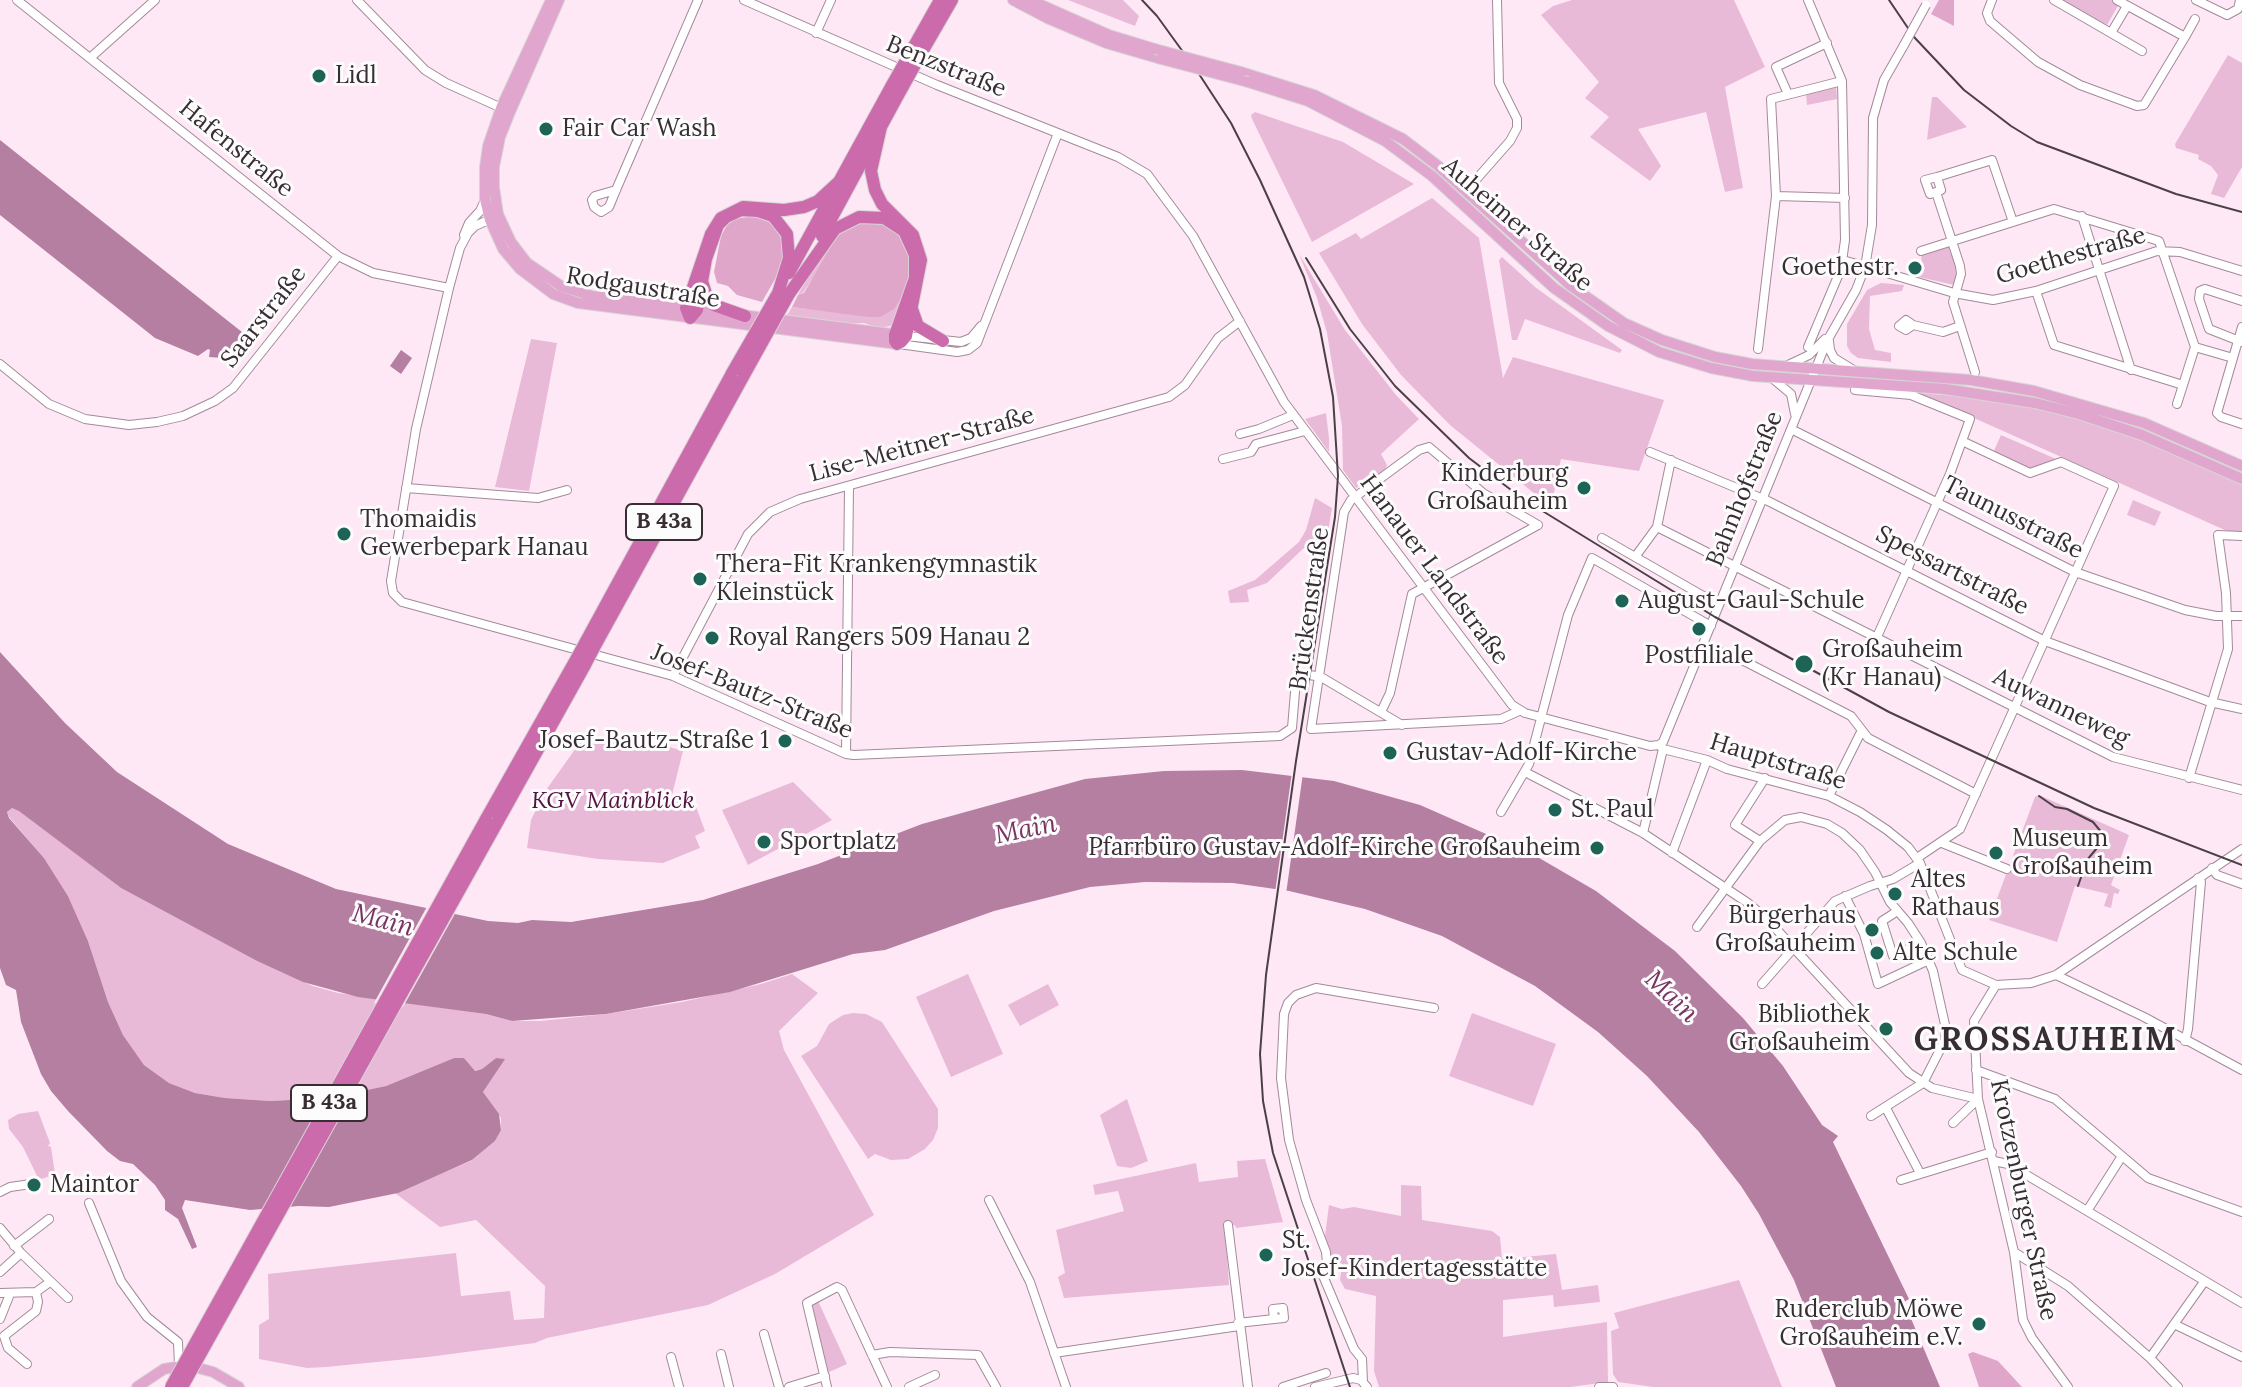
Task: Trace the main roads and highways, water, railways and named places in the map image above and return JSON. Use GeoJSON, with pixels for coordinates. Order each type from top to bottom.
{"type":"FeatureCollection","features":[{"type":"Feature","properties":{"kind":"highway","name":"B 43a"},"geometry":{"type":"LineString","coordinates":[[918,50],[940,0]]}},
{"type":"Feature","properties":{"kind":"highway","name":"B 43a"},"geometry":{"type":"LineString","coordinates":[[783,294],[843,178],[918,50],[952,0]]}},
{"type":"Feature","properties":{"kind":"highway","name":"B 43a"},"geometry":{"type":"LineString","coordinates":[[171,1387],[580,664],[783,294],[881,127],[897,87]]}},
{"type":"Feature","properties":{"kind":"highway"},"geometry":{"type":"LineString","coordinates":[[881,127],[872,162],[872,178],[882,204],[907,228],[918,248],[921,268],[899,338]]}},
{"type":"Feature","properties":{"kind":"highway"},"geometry":{"type":"LineString","coordinates":[[691,312],[711,234],[721,218],[743,207],[784,210],[804,207],[818,201],[843,178]]}},
{"type":"Feature","properties":{"kind":"highway"},"geometry":{"type":"LineString","coordinates":[[691,312],[718,225],[736,212],[758,211],[779,221],[788,238],[783,294]]}},
{"type":"Feature","properties":{"kind":"highway"},"geometry":{"type":"LineString","coordinates":[[783,294],[842,224],[867,216],[888,219],[909,238],[916,262],[915,278],[899,338]]}},
{"type":"Feature","properties":{"kind":"highway"},"geometry":{"type":"LineString","coordinates":[[702,281],[707,297],[714,305],[745,316]]}},
{"type":"Feature","properties":{"kind":"highway"},"geometry":{"type":"LineString","coordinates":[[912,303],[918,326],[943,341]]}},
{"type":"Feature","properties":{"kind":"highway","name":"B 43a"},"geometry":{"type":"LineString","coordinates":[[182,1387],[492,820]]}},
{"type":"Feature","properties":{"kind":"main road","name":"Rodgaustraße"},"geometry":{"type":"LineString","coordinates":[[551,0],[486,156],[485,199],[488,215],[499,241],[520,269],[553,294],[578,303],[745,316],[899,338]]}},
{"type":"Feature","properties":{"kind":"main road","name":"Rodgaustraße"},"geometry":{"type":"LineString","coordinates":[[488,215],[506,110],[559,0]]}},
{"type":"Feature","properties":{"kind":"main road","name":"Auheimer Straße"},"geometry":{"type":"LineString","coordinates":[[1013,0],[1085,35],[1314,95],[1385,129],[1437,165],[1571,286],[1624,323],[1683,348],[1773,372]]}},
{"type":"Feature","properties":{"kind":"main road","name":"Auheimer Straße"},"geometry":{"type":"LineString","coordinates":[[1030,0],[1158,54]]}},
{"type":"Feature","properties":{"kind":"main road","name":"Auheimer Straße"},"geometry":{"type":"LineString","coordinates":[[1244,77],[1308,101],[1385,141],[1432,176],[1554,288],[1619,333],[1659,352],[1739,373],[1813,375],[1945,389],[2035,403],[2127,430],[2242,479]]}},
{"type":"Feature","properties":{"kind":"main road","name":"Rodgaustraße"},"geometry":{"type":"LineString","coordinates":[[691,312],[899,338]]}},
{"type":"Feature","properties":{"kind":"main road","name":"Auheimer Straße"},"geometry":{"type":"LineString","coordinates":[[1813,375],[1856,371],[1971,380],[2057,396],[2144,423],[2242,466]]}},
{"type":"Feature","properties":{"kind":"main road"},"geometry":{"type":"LineString","coordinates":[[137,1387],[159,1371],[179,1366],[208,1370],[239,1387]]}},
{"type":"Feature","properties":{"kind":"water"},"geometry":{"type":"Polygon","coordinates":[[[0,140],[252,340],[237,359],[209,357],[208,349],[198,356],[155,338],[0,215],[0,140]]]}},
{"type":"Feature","properties":{"kind":"water"},"geometry":{"type":"Polygon","coordinates":[[[401,350],[412,358],[401,374],[390,366],[401,350]]]}},
{"type":"Feature","properties":{"kind":"water","name":"Main"},"geometry":{"type":"Polygon","coordinates":[[[0,652],[65,723],[117,772],[228,844],[336,889],[488,921],[571,922],[703,900],[818,864],[922,824],[1085,779],[1164,771],[1242,770],[1334,781],[1420,805],[1534,855],[1596,891],[1675,951],[1743,1018],[1783,1066],[1822,1125],[1838,1136],[1833,1142],[1909,1299],[1904,1302],[1940,1387],[1836,1387],[1794,1280],[1759,1214],[1699,1132],[1647,1076],[1598,1032],[1535,986],[1442,936],[1365,909],[1289,891],[1233,883],[1145,882],[1090,887],[994,911],[885,950],[853,954],[730,992],[606,1014],[512,1021],[486,1014],[358,997],[303,982],[257,961],[121,888],[12,808],[7,812],[9,818],[44,858],[68,896],[123,1035],[144,1065],[169,1083],[195,1093],[225,1098],[270,1101],[311,1099],[386,1086],[454,1058],[464,1058],[475,1071],[496,1058],[505,1059],[483,1092],[499,1114],[501,1130],[495,1141],[472,1160],[398,1193],[329,1207],[250,1210],[185,1200],[182,1208],[197,1247],[192,1249],[178,1219],[165,1210],[165,1200],[155,1185],[133,1164],[120,1161],[107,1151],[51,1091],[21,1022],[16,990],[6,985],[0,968],[0,652]]]}},
{"type":"Feature","properties":{"kind":"railway"},"geometry":{"type":"LineString","coordinates":[[1142,0],[1199,74],[1231,123],[1260,180],[1304,277],[1320,329],[1333,397],[1338,476],[1335,517],[1266,975],[1260,1054],[1263,1101],[1273,1153],[1350,1387]]}},
{"type":"Feature","properties":{"kind":"railway"},"geometry":{"type":"LineString","coordinates":[[1889,0],[1914,37],[1964,90],[2037,142],[2176,194],[2242,212]]}},
{"type":"Feature","properties":{"kind":"railway"},"geometry":{"type":"LineString","coordinates":[[1306,258],[1350,329],[1395,386],[1469,458],[1523,499],[1715,617],[1889,712],[2094,808],[2242,865]]}},
{"type":"Feature","properties":{"kind":"railway"},"geometry":{"type":"LineString","coordinates":[[2039,796],[2055,807],[2067,809],[2093,822],[2102,833],[2102,842],[2087,860],[2078,886]]}},
{"type":"Feature","properties":{"kind":"place","name":"Lidl"},"geometry":{"type":"Point","coordinates":[319,76]}},
{"type":"Feature","properties":{"kind":"place","name":"Fair Car Wash"},"geometry":{"type":"Point","coordinates":[546,129]}},
{"type":"Feature","properties":{"kind":"place","name":"Goethestr."},"geometry":{"type":"Point","coordinates":[1915,268]}},
{"type":"Feature","properties":{"kind":"place","name":"Kinderburg Großauheim"},"geometry":{"type":"Point","coordinates":[1584,488]}},
{"type":"Feature","properties":{"kind":"place","name":"Thomaidis Gewerbepark Hanau"},"geometry":{"type":"Point","coordinates":[344,534]}},
{"type":"Feature","properties":{"kind":"place","name":"Thera-Fit Krankengymnastik Kleinstück"},"geometry":{"type":"Point","coordinates":[700,579]}},
{"type":"Feature","properties":{"kind":"place","name":"August-Gaul-Schule"},"geometry":{"type":"Point","coordinates":[1622,601]}},
{"type":"Feature","properties":{"kind":"place","name":"Postfiliale"},"geometry":{"type":"Point","coordinates":[1699,629]}},
{"type":"Feature","properties":{"kind":"place","name":"Royal Rangers 509 Hanau 2"},"geometry":{"type":"Point","coordinates":[712,638]}},
{"type":"Feature","properties":{"kind":"place","name":"Großauheim (Kr Hanau)"},"geometry":{"type":"Point","coordinates":[1804,664]}},
{"type":"Feature","properties":{"kind":"place","name":"Josef-Bautz-Straße 1"},"geometry":{"type":"Point","coordinates":[785,741]}},
{"type":"Feature","properties":{"kind":"place","name":"Gustav-Adolf-Kirche"},"geometry":{"type":"Point","coordinates":[1390,753]}},
{"type":"Feature","properties":{"kind":"place","name":"St. Paul"},"geometry":{"type":"Point","coordinates":[1555,810]}},
{"type":"Feature","properties":{"kind":"place","name":"Sportplatz"},"geometry":{"type":"Point","coordinates":[764,842]}},
{"type":"Feature","properties":{"kind":"place","name":"Pfarrbüro Gustav-Adolf-Kirche Großauheim"},"geometry":{"type":"Point","coordinates":[1597,848]}},
{"type":"Feature","properties":{"kind":"place","name":"Museum Großauheim"},"geometry":{"type":"Point","coordinates":[1996,853]}},
{"type":"Feature","properties":{"kind":"place","name":"Altes Rathaus"},"geometry":{"type":"Point","coordinates":[1895,894]}},
{"type":"Feature","properties":{"kind":"place","name":"Bürgerhaus Großauheim"},"geometry":{"type":"Point","coordinates":[1872,930]}},
{"type":"Feature","properties":{"kind":"place","name":"Alte Schule"},"geometry":{"type":"Point","coordinates":[1877,953]}},
{"type":"Feature","properties":{"kind":"place","name":"Bibliothek Großauheim"},"geometry":{"type":"Point","coordinates":[1886,1029]}},
{"type":"Feature","properties":{"kind":"place","name":"Maintor"},"geometry":{"type":"Point","coordinates":[34,1185]}},
{"type":"Feature","properties":{"kind":"place","name":"St. Josef-Kindertagesstätte"},"geometry":{"type":"Point","coordinates":[1266,1255]}},
{"type":"Feature","properties":{"kind":"place","name":"Ruderclub Möwe Großauheim e.V."},"geometry":{"type":"Point","coordinates":[1979,1324]}},
{"type":"Feature","properties":{"kind":"district","name":"GROSSAUHEIM"},"geometry":{"type":"Point","coordinates":[2046,1041]}},
{"type":"Feature","properties":{"kind":"park label","name":"KGV Mainblick"},"geometry":{"type":"Point","coordinates":[613,801]}}]}
